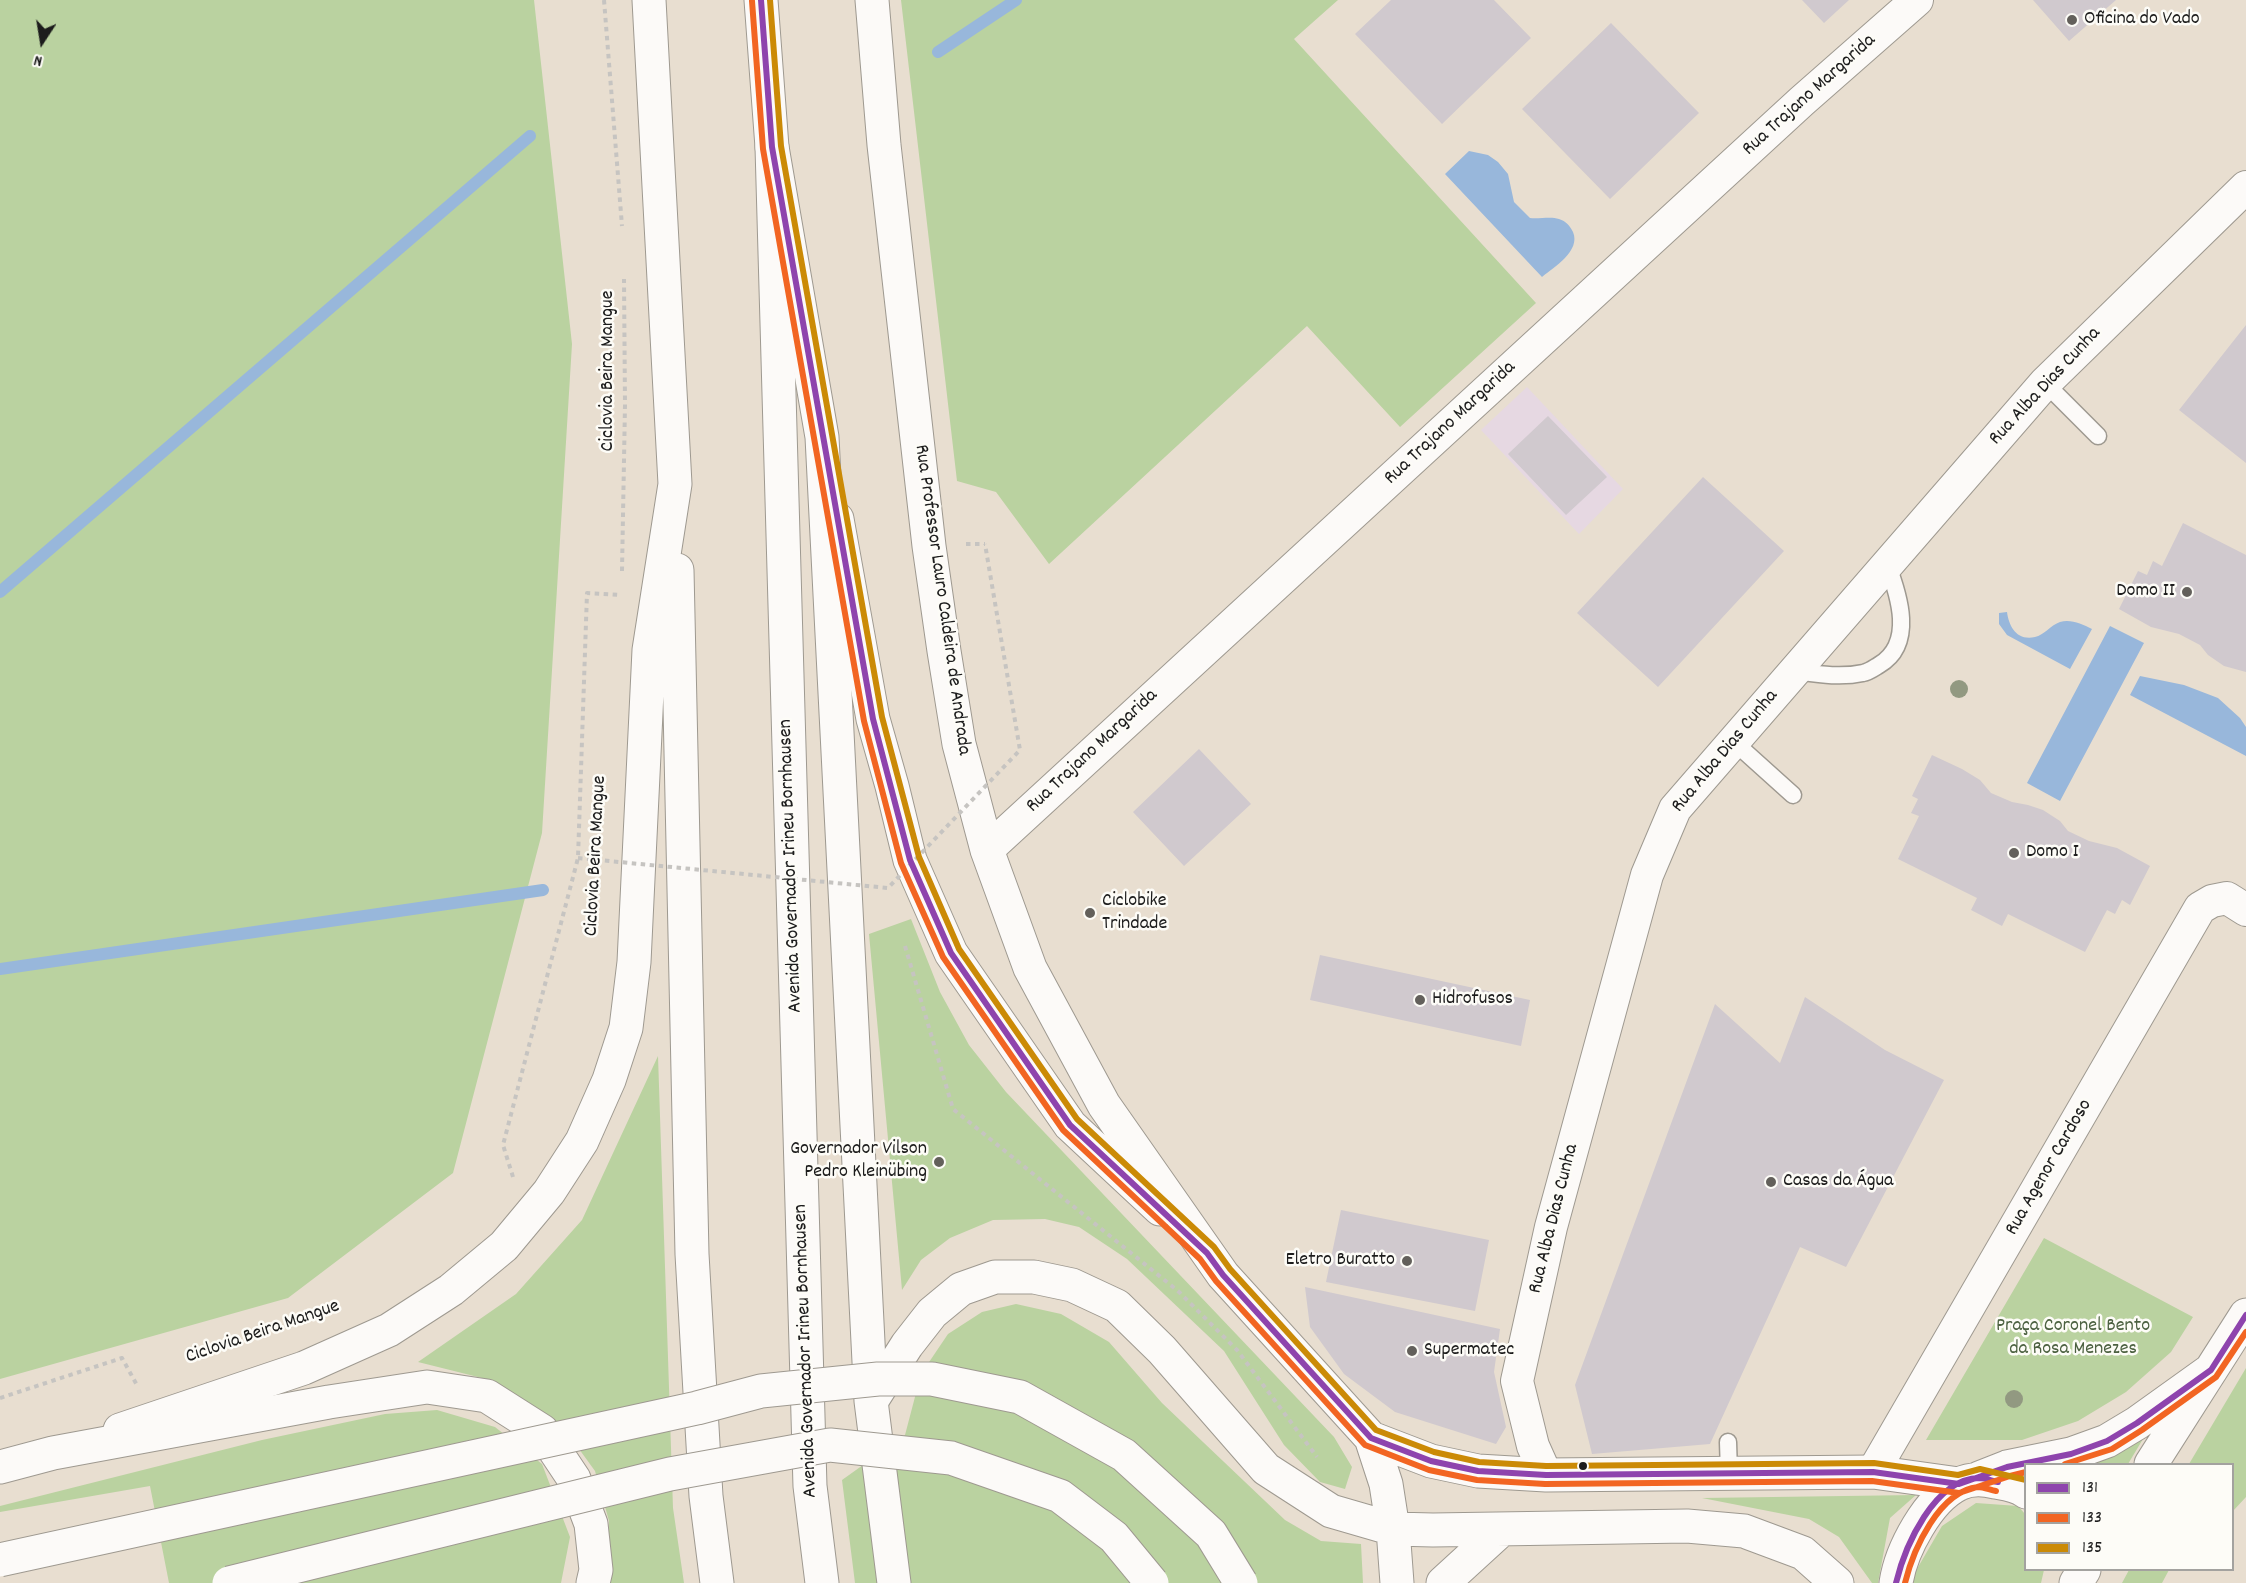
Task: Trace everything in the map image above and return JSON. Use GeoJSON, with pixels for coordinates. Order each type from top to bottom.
{"type":"FeatureCollection","features":[{"type":"Feature","properties":{"kind":"main road"},"geometry":{"type":"LineString","coordinates":[[649,0],[675,484],[692,1254],[706,1496],[717,1583]]}},
{"type":"Feature","properties":{"kind":"main road"},"geometry":{"type":"LineString","coordinates":[[761,0],[772,147],[822,437],[873,719],[910,860],[951,953],[1070,1125],[1207,1253]]}},
{"type":"Feature","properties":{"kind":"main road","name":"Rua Professor Lauro Caldeira de Andrada"},"geometry":{"type":"LineString","coordinates":[[872,0],[884,145],[942,640],[959,744],[987,850],[1030,968],[1104,1105],[1223,1275],[1371,1438]]}},
{"type":"Feature","properties":{"kind":"main road","name":"Avenida Governador Irineu Bornhausen"},"geometry":{"type":"LineString","coordinates":[[772,147],[810,1486],[822,1583]]}},
{"type":"Feature","properties":{"kind":"main road"},"geometry":{"type":"LineString","coordinates":[[822,437],[871,1401],[894,1583]]}},
{"type":"Feature","properties":{"kind":"main road"},"geometry":{"type":"LineString","coordinates":[[0,1467],[53,1453],[304,1368],[389,1330],[451,1290],[504,1246],[549,1192],[582,1141],[609,1080],[626,1028],[634,962],[649,650],[675,484]]}},
{"type":"Feature","properties":{"kind":"main road"},"geometry":{"type":"LineString","coordinates":[[871,1401],[907,1345],[932,1313],[961,1289],[995,1277],[1034,1277],[1072,1285],[1117,1306],[1207,1399],[1266,1469],[1331,1511],[1393,1529],[1687,1526],[1744,1531],[1803,1553],[1837,1583]]}},
{"type":"Feature","properties":{"kind":"main road"},"geometry":{"type":"LineString","coordinates":[[2152,1463],[2246,1315]]}},
{"type":"Feature","properties":{"kind":"main road"},"geometry":{"type":"LineString","coordinates":[[2027,1463],[2071,1454],[2108,1441],[2137,1424],[2211,1370]]}},
{"type":"Feature","properties":{"kind":"main road"},"geometry":{"type":"LineString","coordinates":[[0,1560],[697,1408],[761,1391],[878,1379],[932,1379],[1020,1397],[1124,1455],[1211,1534],[1241,1583]]}},
{"type":"Feature","properties":{"kind":"main road"},"geometry":{"type":"LineString","coordinates":[[53,1453],[329,1402],[427,1387],[487,1396],[542,1431],[574,1479],[591,1524],[596,1570],[593,1583]]}},
{"type":"Feature","properties":{"kind":"main road"},"geometry":{"type":"LineString","coordinates":[[1371,1438],[1431,1461],[1478,1471],[1546,1475],[1728,1458],[1969,1481],[2019,1487],[2024,1491]]}},
{"type":"Feature","properties":{"kind":"main road"},"geometry":{"type":"LineString","coordinates":[[1371,1438],[1386,1484],[1393,1529],[1397,1583]]}},
{"type":"Feature","properties":{"kind":"main road"},"geometry":{"type":"LineString","coordinates":[[229,1583],[670,1474],[830,1445],[951,1458],[1060,1496],[1113,1537],[1152,1583]]}},
{"type":"Feature","properties":{"kind":"main road"},"geometry":{"type":"LineString","coordinates":[[1896,1583],[1899,1568],[1930,1507],[1969,1481],[2007,1467],[2024,1464]]}},
{"type":"Feature","properties":{"kind":"main road"},"geometry":{"type":"LineString","coordinates":[[1443,1583],[1502,1529]]}},
{"type":"Feature","properties":{"kind":"street","name":"Rua Trajano Margarida"},"geometry":{"type":"LineString","coordinates":[[987,850],[1802,101],[1917,0]]}},
{"type":"Feature","properties":{"kind":"street","name":"Rua Alba Dias Cunha"},"geometry":{"type":"LineString","coordinates":[[1546,1475],[1533,1446],[1516,1381],[1551,1227],[1647,875],[1675,809],[2045,383],[2246,187]]}},
{"type":"Feature","properties":{"kind":"street","name":"Rua Agenor Cardoso"},"geometry":{"type":"LineString","coordinates":[[1873,1472],[2200,908],[2212,901],[2227,898],[2246,910]]}},
{"type":"Feature","properties":{"kind":"lane"},"geometry":{"type":"LineString","coordinates":[[2045,383],[2098,436]]}},
{"type":"Feature","properties":{"kind":"lane"},"geometry":{"type":"LineString","coordinates":[[1794,671],[1833,676],[1865,673],[1889,659],[1902,631],[1898,592],[1887,564]]}},
{"type":"Feature","properties":{"kind":"lane"},"geometry":{"type":"LineString","coordinates":[[1733,741],[1793,795]]}},
{"type":"Feature","properties":{"kind":"path"},"geometry":{"type":"LineString","coordinates":[[604,0],[622,227]]}},
{"type":"Feature","properties":{"kind":"path","name":"Ciclovia Beira Mangue"},"geometry":{"type":"LineString","coordinates":[[622,583],[625,405],[624,274]]}},
{"type":"Feature","properties":{"kind":"path"},"geometry":{"type":"LineString","coordinates":[[888,888],[1020,750],[985,543]]}},
{"type":"Feature","properties":{"kind":"path"},"geometry":{"type":"LineString","coordinates":[[520,1169],[513,1178],[503,1145],[578,858],[587,593],[621,595],[621,606]]}},
{"type":"Feature","properties":{"kind":"path","name":"Ciclovia Beira Mangue"},"geometry":{"type":"LineString","coordinates":[[613,862],[614,850]]}},
{"type":"Feature","properties":{"kind":"path"},"geometry":{"type":"LineString","coordinates":[[578,858],[888,888]]}},
{"type":"Feature","properties":{"kind":"path"},"geometry":{"type":"LineString","coordinates":[[888,888],[891,899]]}},
{"type":"Feature","properties":{"kind":"path"},"geometry":{"type":"LineString","coordinates":[[904,943],[953,1109],[1178,1291],[1237,1350],[1323,1465]]}},
{"type":"Feature","properties":{"kind":"path"},"geometry":{"type":"LineString","coordinates":[[0,1398],[122,1358],[140,1391]]}},
{"type":"Feature","properties":{"kind":"shaded area"},"geometry":{"type":"Polygon","coordinates":[[[1527,387],[1623,489],[1579,534],[1481,430],[1527,387]]]}},
{"type":"Feature","properties":{"kind":"green space"},"geometry":{"type":"Polygon","coordinates":[[[0,0],[534,0],[572,344],[542,833],[453,1173],[288,1298],[0,1379],[0,0]]]}},
{"type":"Feature","properties":{"kind":"green space"},"geometry":{"type":"Polygon","coordinates":[[[901,0],[1338,0],[1294,39],[1536,303],[1400,427],[1307,326],[1049,564],[996,492],[957,481],[901,0]]]}},
{"type":"Feature","properties":{"kind":"green space"},"geometry":{"type":"Polygon","coordinates":[[[911,919],[940,992],[969,1045],[1006,1092],[1334,1437],[1352,1467],[1345,1489],[1320,1482],[1284,1445],[1224,1351],[1127,1259],[1079,1227],[1045,1219],[993,1220],[950,1238],[921,1260],[902,1290],[869,934],[911,919]]]}},
{"type":"Feature","properties":{"kind":"green space"},"geometry":{"type":"Polygon","coordinates":[[[658,1056],[673,1508],[684,1583],[605,1583],[609,1521],[595,1471],[566,1431],[494,1381],[418,1362],[516,1294],[582,1220],[658,1056]]]}},
{"type":"Feature","properties":{"kind":"green space","name":"Praça Coronel Bento da Rosa Menezes"},"geometry":{"type":"Polygon","coordinates":[[[2044,1238],[2193,1317],[2171,1352],[2126,1392],[2078,1421],[2022,1440],[1926,1440],[2044,1238]]]}},
{"type":"Feature","properties":{"kind":"green space"},"geometry":{"type":"Polygon","coordinates":[[[1016,1304],[1061,1314],[1109,1342],[1162,1403],[1285,1520],[1321,1541],[1361,1544],[1363,1583],[855,1583],[842,1480],[905,1435],[921,1374],[948,1334],[982,1312],[1016,1304]]]}},
{"type":"Feature","properties":{"kind":"green space"},"geometry":{"type":"Polygon","coordinates":[[[2246,1368],[2246,1497],[2234,1510],[2234,1463],[2190,1463],[2246,1368]]]}},
{"type":"Feature","properties":{"kind":"green space"},"geometry":{"type":"Polygon","coordinates":[[[437,1410],[495,1427],[542,1464],[570,1537],[561,1583],[169,1583],[150,1486],[0,1512],[0,1506],[262,1440],[385,1414],[437,1410]]]}},
{"type":"Feature","properties":{"kind":"green space"},"geometry":{"type":"Polygon","coordinates":[[[2149,1429],[2129,1463],[2078,1463],[2149,1429]]]}},
{"type":"Feature","properties":{"kind":"green space"},"geometry":{"type":"Polygon","coordinates":[[[1916,1495],[1890,1518],[1878,1583],[1872,1583],[1839,1537],[1809,1519],[1702,1498],[1916,1495]]]}},
{"type":"Feature","properties":{"kind":"green space"},"geometry":{"type":"Polygon","coordinates":[[[1976,1503],[2018,1506],[2024,1513],[2024,1571],[2044,1571],[2041,1583],[1914,1583],[1914,1574],[1942,1526],[1976,1503]]]}},
{"type":"Feature","properties":{"kind":"green space"},"geometry":{"type":"Polygon","coordinates":[[[2128,1571],[2168,1571],[2162,1583],[2122,1583],[2128,1571]]]}},
{"type":"Feature","properties":{"kind":"water"},"geometry":{"type":"Polygon","coordinates":[[[1469,151],[1488,155],[1498,162],[1508,174],[1514,202],[1530,218],[1559,219],[1566,222],[1572,230],[1574,239],[1570,252],[1542,277],[1445,174],[1469,151]]]}},
{"type":"Feature","properties":{"kind":"water"},"geometry":{"type":"Polygon","coordinates":[[[2007,612],[2012,628],[2023,637],[2038,636],[2064,621],[2092,629],[2070,669],[2007,635],[1999,624],[1999,613],[2007,612]]]}},
{"type":"Feature","properties":{"kind":"water"},"geometry":{"type":"Polygon","coordinates":[[[2110,626],[2144,643],[2060,801],[2027,783],[2110,626]]]}},
{"type":"Feature","properties":{"kind":"water"},"geometry":{"type":"Polygon","coordinates":[[[2140,676],[2184,685],[2218,698],[2240,718],[2246,727],[2246,756],[2130,695],[2140,676]]]}},
{"type":"Feature","properties":{"kind":"building"},"geometry":{"type":"Polygon","coordinates":[[[1391,0],[1494,0],[1531,38],[1442,124],[1355,34],[1391,0]]]}},
{"type":"Feature","properties":{"kind":"building"},"geometry":{"type":"Polygon","coordinates":[[[1802,0],[1849,0],[1824,23],[1802,0]]]}},
{"type":"Feature","properties":{"kind":"building","name":"Oficina do Vado"},"geometry":{"type":"Polygon","coordinates":[[[2033,0],[2116,0],[2069,41],[2033,0]]]}},
{"type":"Feature","properties":{"kind":"building"},"geometry":{"type":"Polygon","coordinates":[[[1611,23],[1699,113],[1610,199],[1522,109],[1611,23]]]}},
{"type":"Feature","properties":{"kind":"building"},"geometry":{"type":"Polygon","coordinates":[[[2246,325],[2246,463],[2179,410],[2246,325]]]}},
{"type":"Feature","properties":{"kind":"building"},"geometry":{"type":"Polygon","coordinates":[[[1548,416],[1607,477],[1566,515],[1508,454],[1548,416]]]}},
{"type":"Feature","properties":{"kind":"building"},"geometry":{"type":"Polygon","coordinates":[[[1703,477],[1784,551],[1658,687],[1577,613],[1703,477]]]}},
{"type":"Feature","properties":{"kind":"building","name":"Domo II"},"geometry":{"type":"Polygon","coordinates":[[[2183,523],[2246,555],[2246,672],[2224,666],[2208,655],[2200,645],[2179,634],[2151,627],[2119,609],[2138,571],[2147,575],[2153,561],[2162,566],[2183,523]]]}},
{"type":"Feature","properties":{"kind":"building"},"geometry":{"type":"Polygon","coordinates":[[[1199,749],[1251,804],[1184,866],[1133,812],[1199,749]]]}},
{"type":"Feature","properties":{"kind":"building","name":"Domo I"},"geometry":{"type":"Polygon","coordinates":[[[1932,755],[1980,780],[1991,793],[2012,802],[2043,810],[2060,821],[2068,831],[2089,841],[2117,848],[2150,866],[2130,905],[2122,900],[2115,914],[2107,910],[2085,952],[2008,914],[2002,926],[1971,910],[1977,898],[1898,859],[1919,816],[1911,813],[1918,799],[1912,796],[1932,755]]]}},
{"type":"Feature","properties":{"kind":"building","name":"Hidrofusos"},"geometry":{"type":"Polygon","coordinates":[[[1320,955],[1530,1000],[1521,1046],[1310,1000],[1320,955]]]}},
{"type":"Feature","properties":{"kind":"building","name":"Casas da Água"},"geometry":{"type":"Polygon","coordinates":[[[1805,997],[1885,1050],[1944,1080],[1846,1267],[1800,1247],[1710,1444],[1592,1454],[1575,1385],[1715,1004],[1780,1063],[1805,997]]]}},
{"type":"Feature","properties":{"kind":"building","name":"Eletro Buratto"},"geometry":{"type":"Polygon","coordinates":[[[1341,1210],[1489,1240],[1475,1311],[1326,1282],[1341,1210]]]}},
{"type":"Feature","properties":{"kind":"building","name":"Supermatec"},"geometry":{"type":"Polygon","coordinates":[[[1305,1287],[1500,1329],[1494,1372],[1506,1427],[1496,1444],[1395,1412],[1344,1374],[1310,1327],[1305,1287]]]}},
{"type":"Feature","properties":{"kind":"waterway"},"geometry":{"type":"LineString","coordinates":[[938,52],[1016,0]]}},
{"type":"Feature","properties":{"kind":"waterway"},"geometry":{"type":"LineString","coordinates":[[0,592],[530,136]]}},
{"type":"Feature","properties":{"kind":"waterway"},"geometry":{"type":"LineString","coordinates":[[0,969],[543,890]]}},
{"type":"Feature","properties":{"kind":"transit line","name":"131"},"geometry":{"type":"LineString","coordinates":[[761,0],[772,147],[873,719],[910,860],[951,953],[1070,1125],[1207,1253],[1223,1275],[1371,1438],[1431,1461],[1478,1471],[1546,1475],[1873,1472],[1959,1484],[2007,1467],[2024,1464]]}},
{"type":"Feature","properties":{"kind":"transit line","name":"135"},"geometry":{"type":"LineString","coordinates":[[770,0],[781,146],[882,717],[919,857],[959,949],[1077,1119],[1214,1247],[1230,1269],[1376,1430],[1434,1452],[1479,1462],[1546,1466],[1874,1463],[1958,1475],[1980,1469],[2024,1480]]}},
{"type":"Feature","properties":{"kind":"transit line","name":"133"},"geometry":{"type":"LineString","coordinates":[[752,1],[763,149],[864,721],[901,863],[943,957],[1063,1130],[1200,1259],[1216,1281],[1365,1445],[1429,1470],[1477,1480],[1545,1484],[1872,1481],[1959,1493],[2024,1472]]}},
{"type":"Feature","properties":{"kind":"transit line","name":"131"},"geometry":{"type":"LineString","coordinates":[[2027,1463],[2071,1454],[2107,1441],[2137,1423],[2211,1370],[2246,1315]]}},
{"type":"Feature","properties":{"kind":"transit line","name":"133"},"geometry":{"type":"LineString","coordinates":[[2068,1463],[2112,1449],[2216,1377],[2246,1332]]}},
{"type":"Feature","properties":{"kind":"transit line","name":"131"},"geometry":{"type":"LineString","coordinates":[[1896,1583],[1914,1534],[1935,1502],[1948,1490],[1963,1481],[1984,1478],[1998,1482]]}},
{"type":"Feature","properties":{"kind":"transit line","name":"133"},"geometry":{"type":"LineString","coordinates":[[1905,1583],[1921,1539],[1940,1510],[1964,1491],[1978,1487],[1996,1491]]}},
{"type":"Feature","properties":{"kind":"place","name":"Oficina do Vado"},"geometry":{"type":"Point","coordinates":[2072,20]}},
{"type":"Feature","properties":{"kind":"place","name":"Domo II"},"geometry":{"type":"Point","coordinates":[2187,592]}},
{"type":"Feature","properties":{"kind":"place","name":"Domo I"},"geometry":{"type":"Point","coordinates":[2014,853]}},
{"type":"Feature","properties":{"kind":"place","name":"Ciclobike Trindade"},"geometry":{"type":"Point","coordinates":[1090,913]}},
{"type":"Feature","properties":{"kind":"place","name":"Hidrofusos"},"geometry":{"type":"Point","coordinates":[1420,1000]}},
{"type":"Feature","properties":{"kind":"place","name":"Governador Vilson Pedro Kleinübing"},"geometry":{"type":"Point","coordinates":[939,1162]}},
{"type":"Feature","properties":{"kind":"place","name":"Casas da Água"},"geometry":{"type":"Point","coordinates":[1771,1182]}},
{"type":"Feature","properties":{"kind":"place","name":"Eletro Buratto"},"geometry":{"type":"Point","coordinates":[1407,1261]}},
{"type":"Feature","properties":{"kind":"place","name":"Supermatec"},"geometry":{"type":"Point","coordinates":[1412,1351]}}]}
